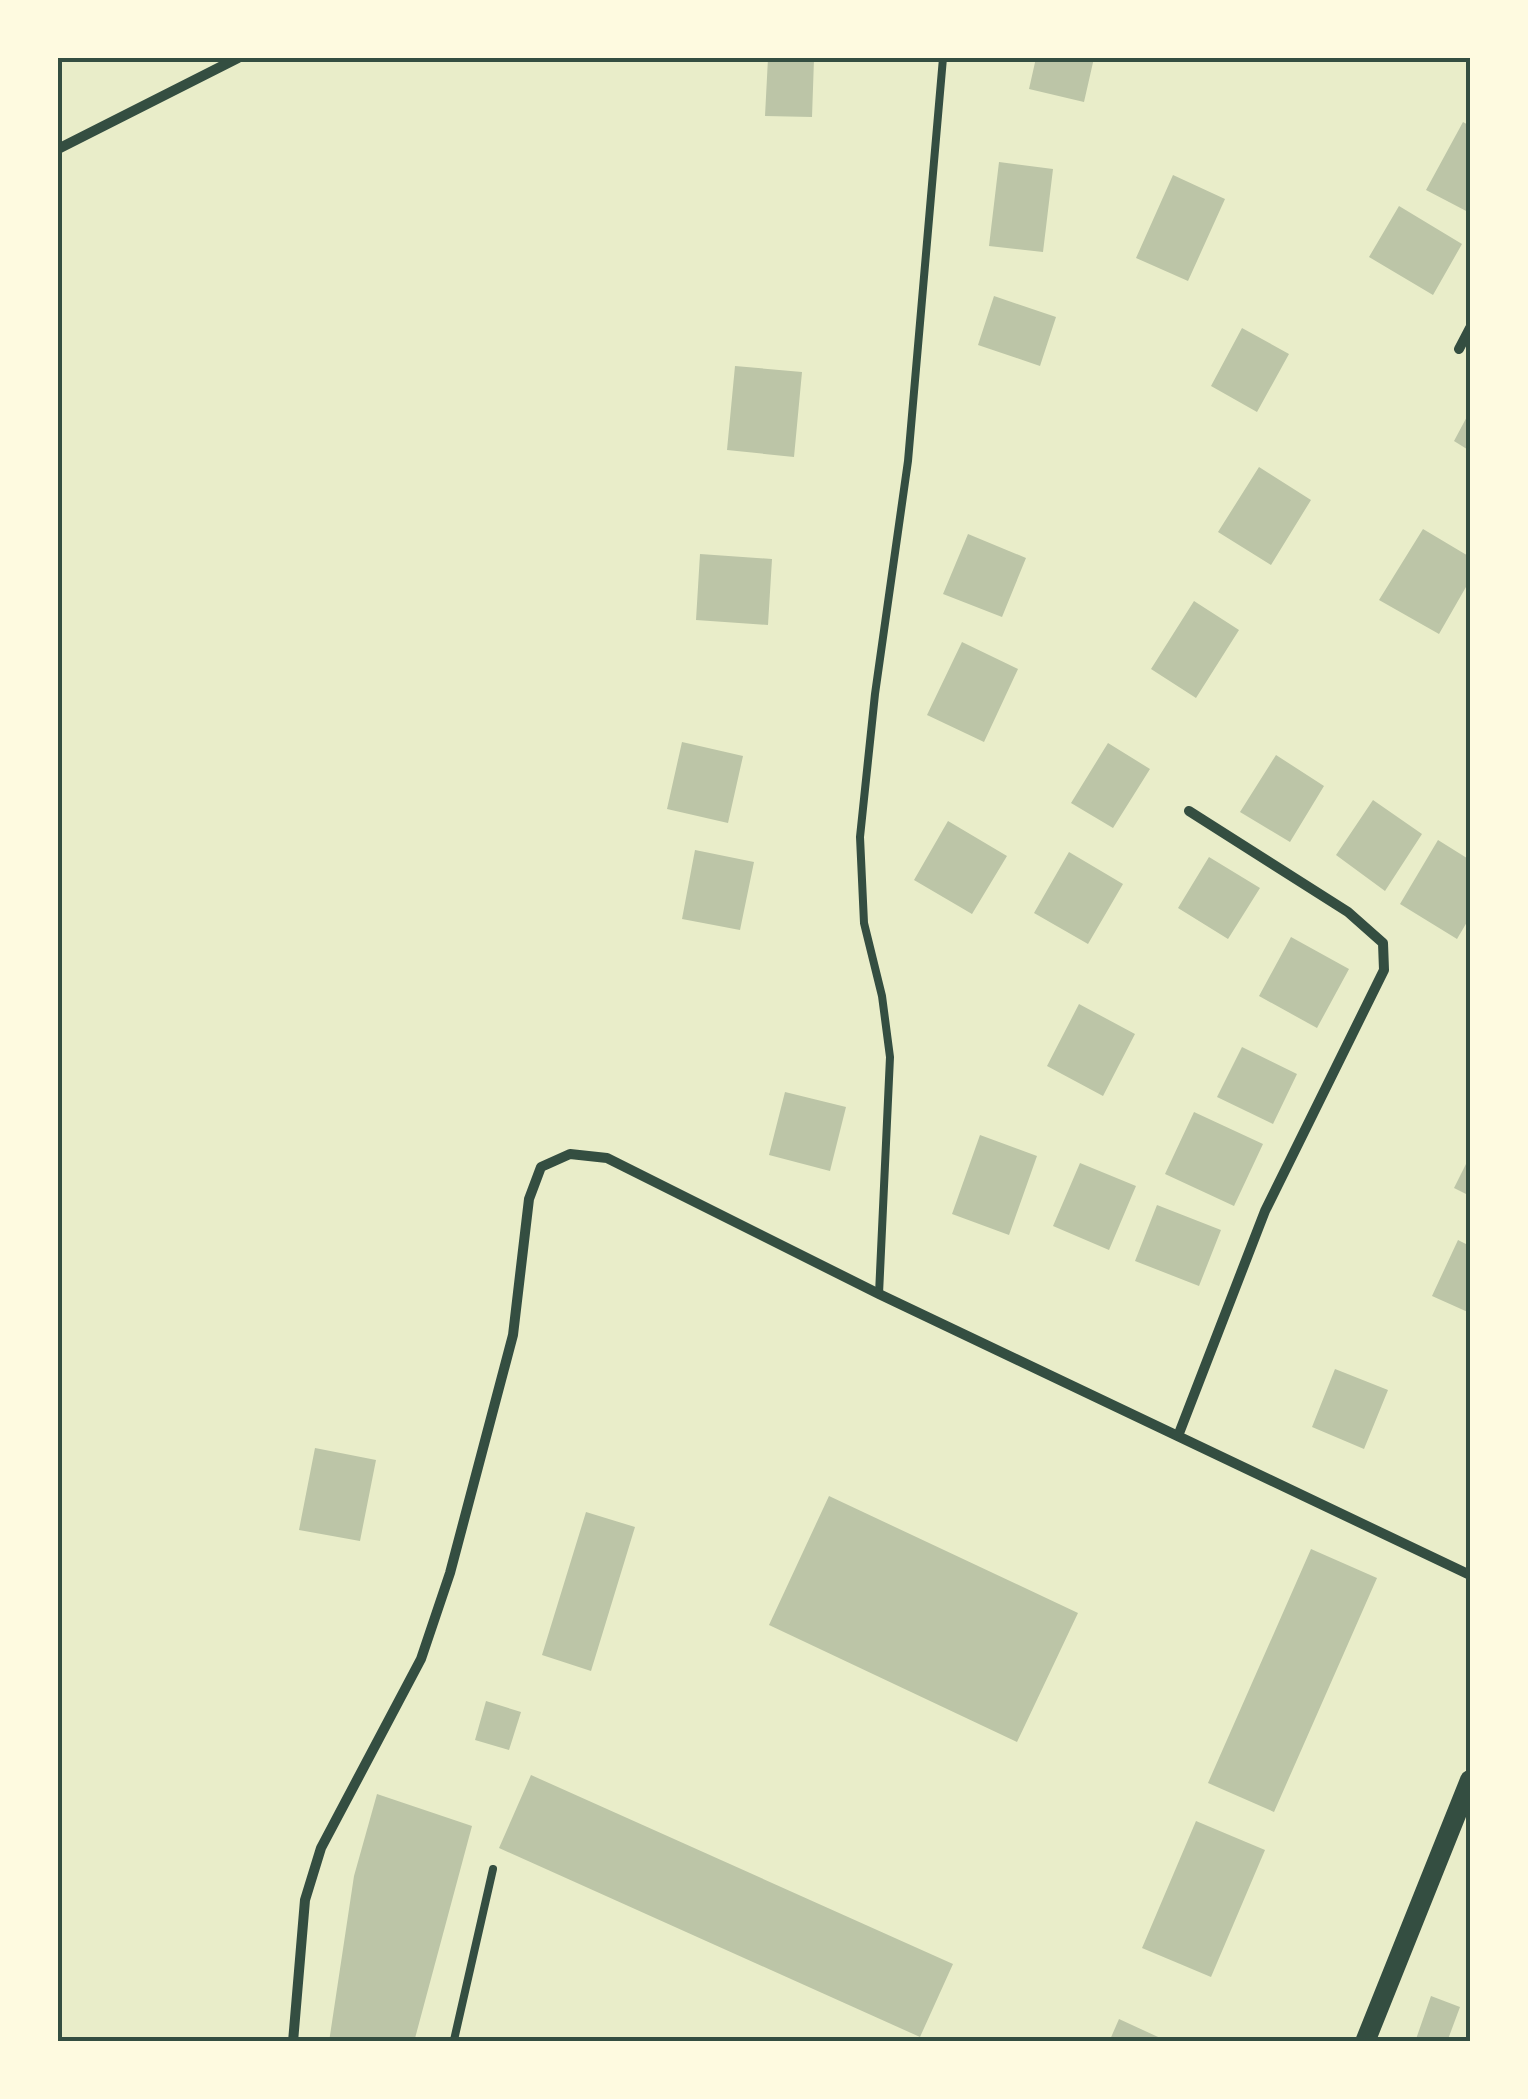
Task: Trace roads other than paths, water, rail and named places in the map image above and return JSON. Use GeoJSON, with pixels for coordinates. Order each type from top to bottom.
{"type":"FeatureCollection","features":[{"type":"Feature","properties":{"kind":"main road"},"geometry":{"type":"LineString","coordinates":[[1365,2042],[1470,1780]]}},
{"type":"Feature","properties":{"kind":"street"},"geometry":{"type":"LineString","coordinates":[[58,148],[238,58]]}},
{"type":"Feature","properties":{"kind":"street"},"geometry":{"type":"LineString","coordinates":[[1459,349],[1470,328]]}},
{"type":"Feature","properties":{"kind":"street"},"geometry":{"type":"LineString","coordinates":[[1178,1436],[1265,1211],[1384,970],[1384,942],[1348,912],[1189,811]]}},
{"type":"Feature","properties":{"kind":"street"},"geometry":{"type":"LineString","coordinates":[[294,2042],[305,1900],[321,1848],[420,1659],[450,1572],[513,1335],[530,1199],[542,1167],[570,1154],[607,1158],[878,1294],[1470,1575]]}},
{"type":"Feature","properties":{"kind":"lane"},"geometry":{"type":"LineString","coordinates":[[878,1294],[890,1057],[882,996],[864,924],[860,837],[875,694],[908,461],[942,58]]}},
{"type":"Feature","properties":{"kind":"lane"},"geometry":{"type":"LineString","coordinates":[[459,2042],[454,2040],[493,1869]]}}]}
